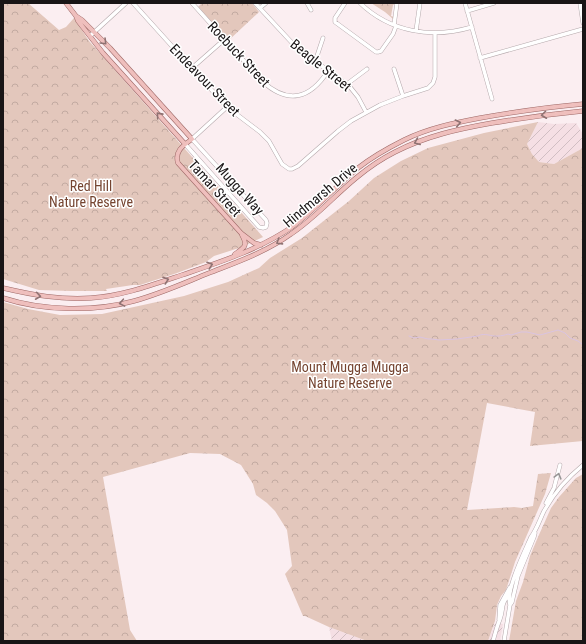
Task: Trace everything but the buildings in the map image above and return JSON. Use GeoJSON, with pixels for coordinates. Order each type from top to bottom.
{"type":"FeatureCollection","features":[{"type":"Feature","properties":{"kind":"main road","name":"Mugga Way"},"geometry":{"type":"LineString","coordinates":[[66,3],[103,53],[185,144]]}},
{"type":"Feature","properties":{"kind":"main road","name":"Mugga Way"},"geometry":{"type":"LineString","coordinates":[[76,16],[110,48],[192,139]]}},
{"type":"Feature","properties":{"kind":"main road","name":"Hindmarsh Drive"},"geometry":{"type":"LineString","coordinates":[[3,288],[52,298],[85,299],[109,296],[136,290],[230,258],[261,245],[281,234],[300,221],[365,163],[406,139],[432,129],[466,121],[528,110],[583,104]]}},
{"type":"Feature","properties":{"kind":"main road","name":"Hindmarsh Drive"},"geometry":{"type":"LineString","coordinates":[[3,298],[33,305],[74,309],[95,308],[133,301],[160,293],[270,248],[310,220],[351,182],[371,166],[414,143],[441,134],[480,126],[530,117],[583,112]]}},
{"type":"Feature","properties":{"kind":"main road","name":"Tamar Street"},"geometry":{"type":"LineString","coordinates":[[192,139],[179,150],[177,154],[179,164],[241,233],[254,244],[261,245]]}},
{"type":"Feature","properties":{"kind":"main road","name":"Tamar Street"},"geometry":{"type":"LineString","coordinates":[[230,258],[243,249],[245,245],[245,241],[241,233]]}},
{"type":"Feature","properties":{"kind":"street"},"geometry":{"type":"LineString","coordinates":[[90,36],[126,3]]}},
{"type":"Feature","properties":{"kind":"street","name":"Endeavour Street"},"geometry":{"type":"LineString","coordinates":[[133,3],[227,107],[264,136],[269,141],[282,164],[292,169],[298,166],[351,121],[380,105],[430,86],[434,82],[435,77],[436,33]]}},
{"type":"Feature","properties":{"kind":"street","name":"Roebuck Street"},"geometry":{"type":"LineString","coordinates":[[192,3],[262,81],[272,90],[282,94],[294,96],[309,91],[318,85],[328,71]]}},
{"type":"Feature","properties":{"kind":"street","name":"Beagle Street"},"geometry":{"type":"LineString","coordinates":[[255,3],[295,46],[347,84],[356,94],[366,112]]}},
{"type":"Feature","properties":{"kind":"street"},"geometry":{"type":"LineString","coordinates":[[260,8],[266,3]]}},
{"type":"Feature","properties":{"kind":"street"},"geometry":{"type":"LineString","coordinates":[[307,3],[311,10]]}},
{"type":"Feature","properties":{"kind":"street"},"geometry":{"type":"LineString","coordinates":[[345,3],[335,18],[335,22],[376,52],[381,51],[393,34],[397,3]]}},
{"type":"Feature","properties":{"kind":"street"},"geometry":{"type":"LineString","coordinates":[[360,3],[373,13],[395,26],[416,31],[436,33],[457,31],[472,26]]}},
{"type":"Feature","properties":{"kind":"street"},"geometry":{"type":"LineString","coordinates":[[416,31],[420,3]]}},
{"type":"Feature","properties":{"kind":"street"},"geometry":{"type":"LineString","coordinates":[[465,3],[492,99]]}},
{"type":"Feature","properties":{"kind":"street"},"geometry":{"type":"LineString","coordinates":[[467,11],[494,3]]}},
{"type":"Feature","properties":{"kind":"street"},"geometry":{"type":"LineString","coordinates":[[580,3],[583,23]]}},
{"type":"Feature","properties":{"kind":"street"},"geometry":{"type":"LineString","coordinates":[[480,58],[583,29]]}},
{"type":"Feature","properties":{"kind":"street"},"geometry":{"type":"LineString","coordinates":[[315,62],[323,38]]}},
{"type":"Feature","properties":{"kind":"street"},"geometry":{"type":"LineString","coordinates":[[192,68],[225,39]]}},
{"type":"Feature","properties":{"kind":"street"},"geometry":{"type":"LineString","coordinates":[[347,84],[368,69]]}},
{"type":"Feature","properties":{"kind":"street"},"geometry":{"type":"LineString","coordinates":[[394,69],[403,96]]}},
{"type":"Feature","properties":{"kind":"street","name":"Tamar Street"},"geometry":{"type":"LineString","coordinates":[[192,139],[227,107]]}},
{"type":"Feature","properties":{"kind":"street","name":"Mugga Way"},"geometry":{"type":"LineString","coordinates":[[185,144],[259,227],[266,227],[267,221],[192,139]]}},
{"type":"Feature","properties":{"kind":"street"},"geometry":{"type":"LineString","coordinates":[[504,641],[510,605],[518,576],[554,488],[560,465]]}},
{"type":"Feature","properties":{"kind":"street"},"geometry":{"type":"LineString","coordinates":[[544,512],[558,489],[583,465]]}},
{"type":"Feature","properties":{"kind":"street"},"geometry":{"type":"LineString","coordinates":[[499,621],[500,605],[512,584],[531,536],[535,532]]}},
{"type":"Feature","properties":{"kind":"street"},"geometry":{"type":"LineString","coordinates":[[510,605],[509,601],[512,584]]}},
{"type":"Feature","properties":{"kind":"street"},"geometry":{"type":"LineString","coordinates":[[493,641],[501,618],[503,603],[506,598],[514,592]]}},
{"type":"Feature","properties":{"kind":"shaded area"},"geometry":{"type":"Polygon","coordinates":[[[538,122],[554,124],[576,123],[583,134],[583,148],[554,164],[539,162],[532,154],[527,144],[538,122]]]}},
{"type":"Feature","properties":{"kind":"shaded area"},"geometry":{"type":"Polygon","coordinates":[[[495,623],[503,624],[500,641],[488,641],[495,623]]]}},
{"type":"Feature","properties":{"kind":"shaded area"},"geometry":{"type":"Polygon","coordinates":[[[329,627],[367,641],[332,641],[329,627]]]}},
{"type":"Feature","properties":{"kind":"green space","name":"Red Hill Nature Reserve"},"geometry":{"type":"Polygon","coordinates":[[[3,3],[28,3],[59,30],[66,27],[74,18],[89,41],[263,237],[242,247],[214,256],[206,262],[177,273],[140,285],[106,289],[107,291],[39,290],[3,279],[3,3]]]}},
{"type":"Feature","properties":{"kind":"green space"},"geometry":{"type":"Polygon","coordinates":[[[202,3],[252,3],[259,12],[228,41],[198,7],[202,3]]]}},
{"type":"Feature","properties":{"kind":"green space"},"geometry":{"type":"Polygon","coordinates":[[[371,3],[396,3],[393,5],[391,16],[394,17],[393,19],[385,12],[371,3]]]}},
{"type":"Feature","properties":{"kind":"green space","name":"Mount Mugga Mugga Nature Reserve"},"geometry":{"type":"Polygon","coordinates":[[[538,122],[527,144],[532,154],[539,162],[554,164],[583,148],[583,441],[530,446],[535,412],[487,403],[467,510],[514,507],[522,508],[533,506],[538,474],[551,473],[545,494],[515,562],[506,590],[501,596],[497,605],[495,621],[488,641],[367,641],[303,616],[285,574],[292,566],[287,530],[275,511],[256,495],[253,484],[241,465],[220,454],[190,453],[103,477],[130,630],[137,641],[3,641],[3,302],[28,309],[60,315],[102,314],[184,296],[228,282],[259,268],[270,258],[302,238],[349,201],[374,178],[401,161],[428,148],[484,133],[538,122]]]}},
{"type":"Feature","properties":{"kind":"green space"},"geometry":{"type":"Polygon","coordinates":[[[583,474],[583,641],[509,641],[516,601],[530,556],[538,537],[551,508],[576,478],[583,474]]]}},
{"type":"Feature","properties":{"kind":"waterway"},"geometry":{"type":"LineString","coordinates":[[409,336],[414,338],[420,337],[439,340],[457,339],[483,334],[502,336],[521,332],[540,335],[558,330],[583,345]]}}]}
